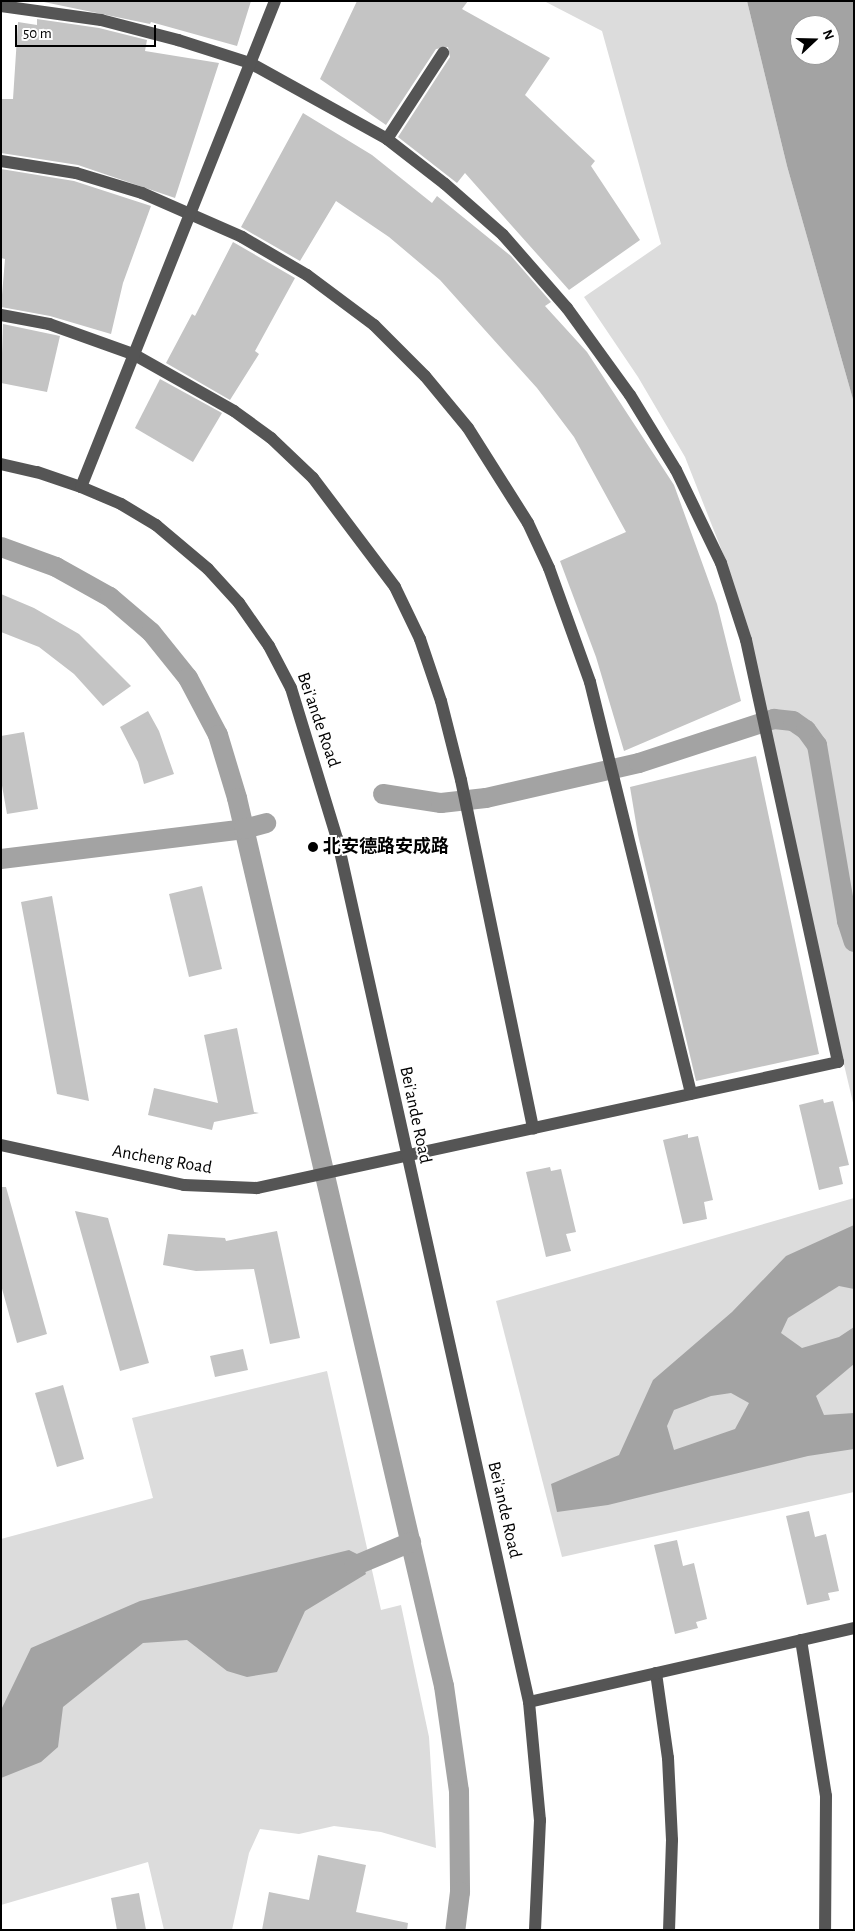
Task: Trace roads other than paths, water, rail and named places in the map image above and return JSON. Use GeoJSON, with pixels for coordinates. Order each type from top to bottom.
{"type":"FeatureCollection","features":[{"type":"Feature","properties":{"kind":"street"},"geometry":{"type":"LineString","coordinates":[[80,487],[275,1]]}},
{"type":"Feature","properties":{"kind":"street"},"geometry":{"type":"LineString","coordinates":[[1,6],[101,20],[178,40],[250,63],[387,139],[443,52]]}},
{"type":"Feature","properties":{"kind":"street","name":"Ancheng Road"},"geometry":{"type":"LineString","coordinates":[[1,1145],[184,1185],[257,1188],[838,1062],[746,640],[721,563],[676,470],[630,395],[567,308],[503,235],[445,184],[387,139]]}},
{"type":"Feature","properties":{"kind":"street"},"geometry":{"type":"LineString","coordinates":[[1,161],[76,173],[142,192],[190,212],[307,275],[374,325],[425,376],[468,428],[528,523],[549,568],[590,682],[608,748],[691,1094]]}},
{"type":"Feature","properties":{"kind":"street"},"geometry":{"type":"LineString","coordinates":[[1,315],[48,324],[133,354],[226,406],[271,438],[313,478],[358,534],[395,587],[420,639],[441,701],[472,826],[533,1129]]}},
{"type":"Feature","properties":{"kind":"street","name":"Bei'ande Road"},"geometry":{"type":"LineString","coordinates":[[1,464],[37,472],[80,487],[120,504],[156,526],[208,569],[239,603],[269,646],[292,688],[337,838],[406,1157],[529,1702],[540,1820],[535,1930]]}},
{"type":"Feature","properties":{"kind":"street"},"geometry":{"type":"LineString","coordinates":[[529,1702],[854,1628]]}},
{"type":"Feature","properties":{"kind":"street"},"geometry":{"type":"LineString","coordinates":[[800,1640],[826,1796],[825,1930]]}},
{"type":"Feature","properties":{"kind":"street"},"geometry":{"type":"LineString","coordinates":[[656,1673],[668,1758],[672,1840],[669,1930]]}},
{"type":"Feature","properties":{"kind":"waterway"},"geometry":{"type":"LineString","coordinates":[[1,547],[56,567],[110,597],[151,632],[188,678],[218,735],[237,798],[444,1686],[459,1791],[460,1892],[455,1930]]}},
{"type":"Feature","properties":{"kind":"waterway"},"geometry":{"type":"LineString","coordinates":[[383,794],[441,803],[486,798],[639,763],[774,719],[793,721],[806,730],[817,745],[847,921],[854,942]]}},
{"type":"Feature","properties":{"kind":"waterway"},"geometry":{"type":"LineString","coordinates":[[1,859],[244,829],[266,823]]}},
{"type":"Feature","properties":{"kind":"waterway"},"geometry":{"type":"LineString","coordinates":[[354,1566],[411,1542]]}},
{"type":"Feature","properties":{"kind":"place","name":"北安德路安成路"},"geometry":{"type":"Point","coordinates":[313,847]}}]}
